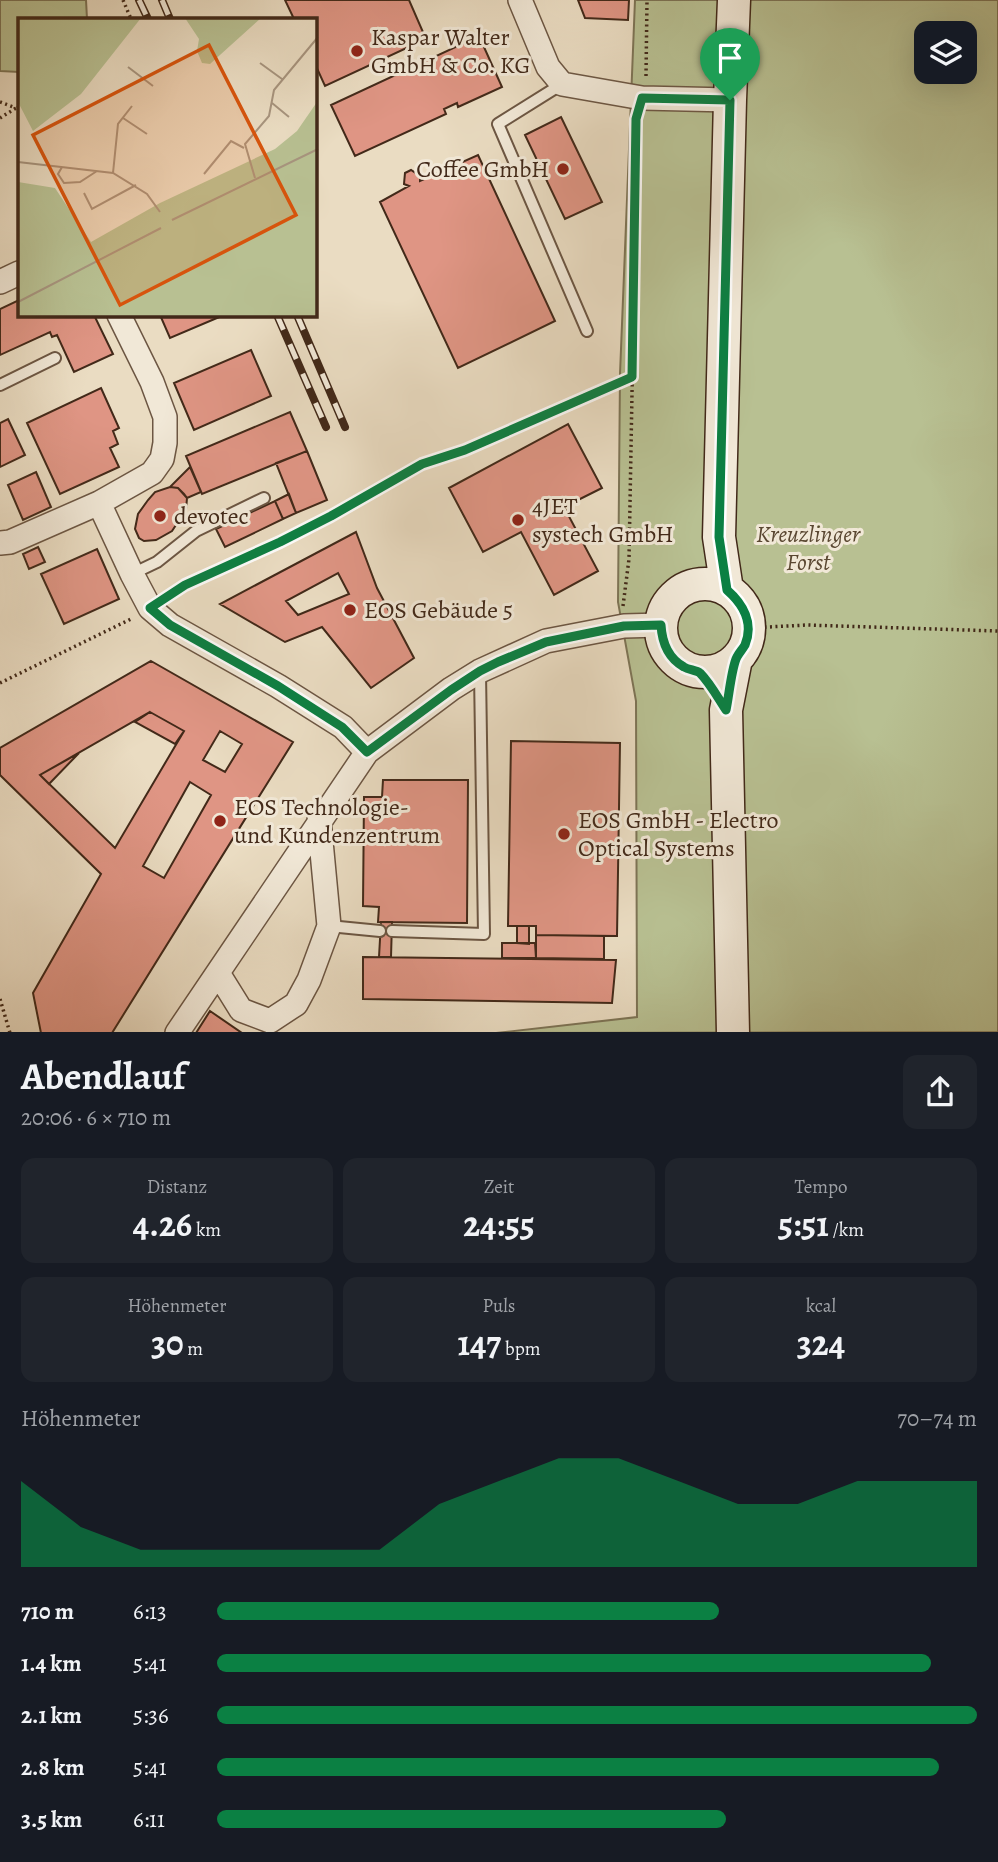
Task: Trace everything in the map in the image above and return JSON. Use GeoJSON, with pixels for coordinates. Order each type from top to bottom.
{"type":"FeatureCollection","features":[{"type":"Feature","properties":{"kind":"street"},"geometry":{"type":"LineString","coordinates":[[520,0],[548,67],[562,84],[642,98],[730,100]]}},
{"type":"Feature","properties":{"kind":"street"},"geometry":{"type":"LineString","coordinates":[[727,590],[719,537],[734,0]]}},
{"type":"Feature","properties":{"kind":"street"},"geometry":{"type":"LineString","coordinates":[[0,282],[18,273]]}},
{"type":"Feature","properties":{"kind":"street"},"geometry":{"type":"LineString","coordinates":[[0,543],[10,542],[99,503],[152,473],[162,459],[165,417],[152,382],[120,317]]}},
{"type":"Feature","properties":{"kind":"street"},"geometry":{"type":"LineString","coordinates":[[99,503],[150,608],[170,625],[278,686],[342,727],[367,752]]}},
{"type":"Feature","properties":{"kind":"street"},"geometry":{"type":"LineString","coordinates":[[696,585],[719,537]]}},
{"type":"Feature","properties":{"kind":"street"},"geometry":{"type":"LineString","coordinates":[[696,585],[717,586],[727,590],[738,600],[746,613],[748,628],[743,650],[725,667],[698,672],[686,668],[675,661],[667,651],[661,625],[664,611],[682,590],[696,585]]}},
{"type":"Feature","properties":{"kind":"street"},"geometry":{"type":"LineString","coordinates":[[177,1032],[367,752],[480,671],[546,642],[624,626],[661,625]]}},
{"type":"Feature","properties":{"kind":"street"},"geometry":{"type":"LineString","coordinates":[[733,1032],[726,710],[736,659]]}},
{"type":"Feature","properties":{"kind":"street"},"geometry":{"type":"LineString","coordinates":[[698,672],[726,710]]}},
{"type":"Feature","properties":{"kind":"street"},"geometry":{"type":"LineString","coordinates":[[218,973],[241,1010],[270,1021],[296,1004],[309,980],[329,926],[319,820]]}},
{"type":"Feature","properties":{"kind":"lane"},"geometry":{"type":"LineString","coordinates":[[562,84],[498,124],[587,331]]}},
{"type":"Feature","properties":{"kind":"lane"},"geometry":{"type":"LineString","coordinates":[[0,385],[55,358]]}},
{"type":"Feature","properties":{"kind":"lane"},"geometry":{"type":"LineString","coordinates":[[132,574],[157,562],[195,531],[264,498]]}},
{"type":"Feature","properties":{"kind":"lane"},"geometry":{"type":"LineString","coordinates":[[329,926],[484,934],[480,671]]}},
{"type":"Feature","properties":{"kind":"path"},"geometry":{"type":"LineString","coordinates":[[123,0],[131,18]]}},
{"type":"Feature","properties":{"kind":"path"},"geometry":{"type":"LineString","coordinates":[[624,626],[623,603],[629,559],[636,119],[646,88],[647,0]]}},
{"type":"Feature","properties":{"kind":"path"},"geometry":{"type":"LineString","coordinates":[[0,102],[18,108]]}},
{"type":"Feature","properties":{"kind":"path"},"geometry":{"type":"LineString","coordinates":[[0,118],[18,108]]}},
{"type":"Feature","properties":{"kind":"path"},"geometry":{"type":"LineString","coordinates":[[0,683],[130,620],[185,585],[331,516],[422,464],[465,450],[632,377]]}},
{"type":"Feature","properties":{"kind":"path"},"geometry":{"type":"LineString","coordinates":[[748,628],[807,625],[998,631]]}},
{"type":"Feature","properties":{"kind":"path"},"geometry":{"type":"LineString","coordinates":[[0,999],[10,1032]]}},
{"type":"Feature","properties":{"kind":"green space"},"geometry":{"type":"Polygon","coordinates":[[[0,0],[86,0],[87,18],[18,18],[18,72],[0,71],[0,0]]]}},
{"type":"Feature","properties":{"kind":"green space","name":"Kreuzlinger Forst"},"geometry":{"type":"Polygon","coordinates":[[[635,0],[998,0],[998,1032],[505,1032],[637,1017],[636,701],[618,602],[620,374],[635,0]]]}},
{"type":"Feature","properties":{"kind":"building","name":"Kaspar Walter GmbH & Co. KG"},"geometry":{"type":"Polygon","coordinates":[[[285,0],[409,0],[426,39],[325,86],[317,68],[317,18],[294,18],[285,0]]]}},
{"type":"Feature","properties":{"kind":"building"},"geometry":{"type":"Polygon","coordinates":[[[578,0],[629,0],[628,20],[585,18],[578,0]]]}},
{"type":"Feature","properties":{"kind":"building"},"geometry":{"type":"Polygon","coordinates":[[[479,36],[502,87],[458,107],[457,103],[444,109],[446,114],[355,156],[331,105],[479,36]]]}},
{"type":"Feature","properties":{"kind":"building","name":"Coffee GmbH"},"geometry":{"type":"Polygon","coordinates":[[[561,117],[602,202],[565,219],[525,135],[561,117]]]}},
{"type":"Feature","properties":{"kind":"building"},"geometry":{"type":"Polygon","coordinates":[[[478,155],[555,321],[458,368],[380,202],[409,186],[404,184],[405,173],[411,170],[420,176],[420,181],[478,155]]]}},
{"type":"Feature","properties":{"kind":"building"},"geometry":{"type":"Polygon","coordinates":[[[18,300],[18,317],[95,317],[113,354],[74,372],[57,335],[52,337],[50,332],[0,355],[0,309],[18,300]]]}},
{"type":"Feature","properties":{"kind":"building"},"geometry":{"type":"Polygon","coordinates":[[[161,317],[219,317],[170,338],[161,317]]]}},
{"type":"Feature","properties":{"kind":"building"},"geometry":{"type":"Polygon","coordinates":[[[251,350],[271,396],[194,430],[174,383],[251,350]]]}},
{"type":"Feature","properties":{"kind":"building"},"geometry":{"type":"Polygon","coordinates":[[[101,388],[119,428],[113,431],[118,444],[110,448],[119,467],[60,494],[27,423],[101,388]]]}},
{"type":"Feature","properties":{"kind":"building"},"geometry":{"type":"Polygon","coordinates":[[[290,412],[307,451],[202,494],[186,456],[290,412]]]}},
{"type":"Feature","properties":{"kind":"building"},"geometry":{"type":"Polygon","coordinates":[[[8,419],[25,455],[0,467],[0,423],[8,419]]]}},
{"type":"Feature","properties":{"kind":"building","name":"4JET systech GmbH"},"geometry":{"type":"Polygon","coordinates":[[[568,424],[602,488],[564,507],[598,571],[554,595],[521,532],[483,552],[449,488],[568,424]]]}},
{"type":"Feature","properties":{"kind":"building"},"geometry":{"type":"Polygon","coordinates":[[[307,451],[327,500],[296,513],[276,463],[307,451]]]}},
{"type":"Feature","properties":{"kind":"building"},"geometry":{"type":"Polygon","coordinates":[[[190,467],[201,492],[187,498],[178,488],[170,487],[190,467]]]}},
{"type":"Feature","properties":{"kind":"building"},"geometry":{"type":"Polygon","coordinates":[[[36,472],[51,507],[23,520],[8,485],[36,472]]]}},
{"type":"Feature","properties":{"kind":"building","name":"devotec"},"geometry":{"type":"Polygon","coordinates":[[[170,487],[178,488],[187,498],[186,510],[172,531],[156,540],[144,541],[139,538],[135,529],[138,514],[155,492],[170,487]]]}},
{"type":"Feature","properties":{"kind":"building"},"geometry":{"type":"Polygon","coordinates":[[[289,494],[296,513],[283,519],[275,501],[289,494]]]}},
{"type":"Feature","properties":{"kind":"building"},"geometry":{"type":"Polygon","coordinates":[[[275,501],[283,519],[225,547],[216,529],[275,501]]]}},
{"type":"Feature","properties":{"kind":"building","name":"EOS Gebäude 5"},"geometry":{"type":"Polygon","coordinates":[[[356,532],[377,588],[414,658],[371,688],[322,627],[285,642],[220,604],[356,532]],[[338,573],[286,601],[298,615],[349,594],[338,573]]]}},
{"type":"Feature","properties":{"kind":"building"},"geometry":{"type":"Polygon","coordinates":[[[38,547],[45,562],[29,569],[23,554],[38,547]]]}},
{"type":"Feature","properties":{"kind":"building"},"geometry":{"type":"Polygon","coordinates":[[[97,549],[119,599],[64,624],[41,574],[97,549]]]}},
{"type":"Feature","properties":{"kind":"building","name":"EOS Technologie- und Kundenzentrum"},"geometry":{"type":"Polygon","coordinates":[[[151,661],[293,742],[113,1032],[41,1032],[33,993],[101,874],[0,775],[0,748],[151,661]],[[150,712],[40,775],[115,848],[184,731],[150,712]],[[220,731],[203,760],[225,772],[242,744],[220,731]],[[190,782],[143,866],[164,878],[211,795],[190,782]]]}},
{"type":"Feature","properties":{"kind":"building"},"geometry":{"type":"Polygon","coordinates":[[[150,712],[184,731],[175,744],[135,722],[150,712]]]}},
{"type":"Feature","properties":{"kind":"building","name":"EOS GmbH - Electro Optical Systems"},"geometry":{"type":"Polygon","coordinates":[[[511,741],[620,743],[617,936],[536,935],[536,926],[508,926],[511,741]]]}},
{"type":"Feature","properties":{"kind":"building"},"geometry":{"type":"Polygon","coordinates":[[[79,753],[49,784],[40,775],[79,753]]]}},
{"type":"Feature","properties":{"kind":"building"},"geometry":{"type":"Polygon","coordinates":[[[383,780],[468,780],[467,923],[378,922],[379,907],[363,906],[364,797],[382,797],[383,780]]]}},
{"type":"Feature","properties":{"kind":"building"},"geometry":{"type":"Polygon","coordinates":[[[381,922],[392,922],[391,957],[379,957],[381,922]]]}},
{"type":"Feature","properties":{"kind":"building"},"geometry":{"type":"Polygon","coordinates":[[[517,926],[529,926],[529,944],[517,943],[517,926]]]}},
{"type":"Feature","properties":{"kind":"building"},"geometry":{"type":"Polygon","coordinates":[[[536,935],[604,936],[604,959],[536,958],[536,935]]]}},
{"type":"Feature","properties":{"kind":"building"},"geometry":{"type":"Polygon","coordinates":[[[502,943],[535,943],[536,958],[502,958],[502,943]]]}},
{"type":"Feature","properties":{"kind":"building"},"geometry":{"type":"Polygon","coordinates":[[[363,957],[616,960],[612,1003],[363,999],[363,957]]]}},
{"type":"Feature","properties":{"kind":"building"},"geometry":{"type":"Polygon","coordinates":[[[210,1011],[241,1032],[197,1032],[210,1011]]]}},
{"type":"Feature","properties":{"kind":"railway"},"geometry":{"type":"LineString","coordinates":[[139,0],[148,18]]}},
{"type":"Feature","properties":{"kind":"railway"},"geometry":{"type":"LineString","coordinates":[[162,0],[170,18]]}},
{"type":"Feature","properties":{"kind":"railway"},"geometry":{"type":"LineString","coordinates":[[278,317],[326,427]]}},
{"type":"Feature","properties":{"kind":"railway"},"geometry":{"type":"LineString","coordinates":[[298,317],[345,427]]}},
{"type":"Feature","properties":{"kind":"place","name":"Kaspar Walter GmbH & Co. KG"},"geometry":{"type":"Point","coordinates":[357,51]}},
{"type":"Feature","properties":{"kind":"place","name":"Coffee GmbH"},"geometry":{"type":"Point","coordinates":[563,169]}},
{"type":"Feature","properties":{"kind":"place","name":"devotec"},"geometry":{"type":"Point","coordinates":[160,516]}},
{"type":"Feature","properties":{"kind":"place","name":"4JET systech GmbH"},"geometry":{"type":"Point","coordinates":[518,520]}},
{"type":"Feature","properties":{"kind":"place","name":"EOS Gebäude 5"},"geometry":{"type":"Point","coordinates":[350,610]}},
{"type":"Feature","properties":{"kind":"place","name":"EOS Technologie- und Kundenzentrum"},"geometry":{"type":"Point","coordinates":[220,821]}},
{"type":"Feature","properties":{"kind":"place","name":"EOS GmbH - Electro Optical Systems"},"geometry":{"type":"Point","coordinates":[564,834]}},
{"type":"Feature","properties":{"kind":"route"},"geometry":{"type":"LineString","coordinates":[[642,98],[730,100],[719,537],[727,590],[738,600],[746,613],[748,628],[743,650],[736,659],[726,710],[698,672],[675,661],[667,651],[661,625],[624,626],[546,642],[498,662],[451,690],[367,752],[342,727],[278,686],[170,625],[150,608],[185,585],[331,516],[422,464],[465,450],[632,377],[636,119],[642,98]]}}]}
